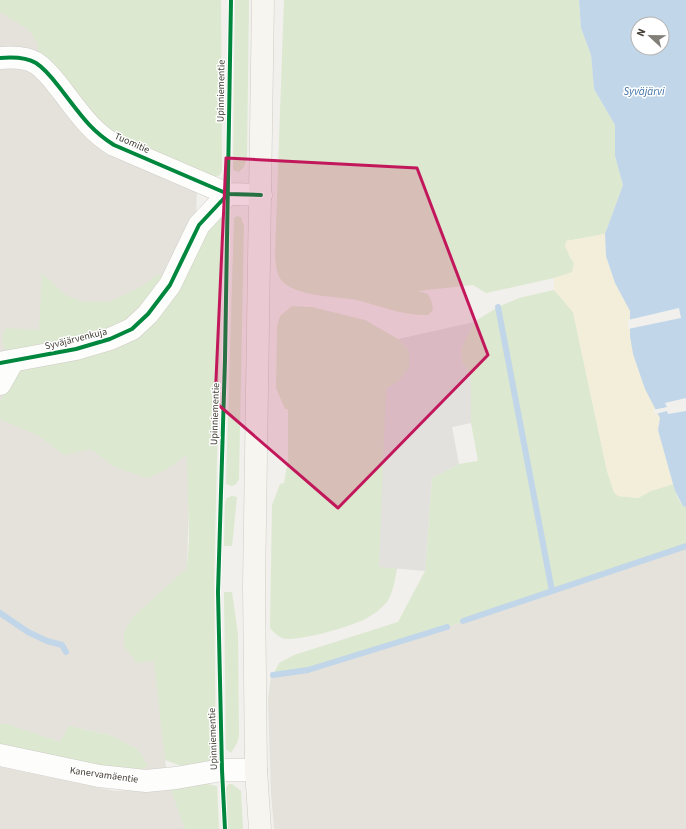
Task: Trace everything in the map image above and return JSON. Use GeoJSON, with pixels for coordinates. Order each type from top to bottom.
{"type":"FeatureCollection","features":[{"type":"Feature","properties":{"kind":"main road"},"geometry":{"type":"LineString","coordinates":[[260,829],[256,770],[254,586],[263,0]]}},
{"type":"Feature","properties":{"kind":"street","name":"Tuomitie"},"geometry":{"type":"LineString","coordinates":[[0,58],[15,57],[35,63],[52,78],[88,125],[100,136],[114,145],[228,194],[261,195]]}},
{"type":"Feature","properties":{"kind":"street","name":"Syväjärvenkuja"},"geometry":{"type":"LineString","coordinates":[[0,384],[7,362],[76,349],[110,339],[132,329],[148,314],[170,285],[199,225],[228,194]]}},
{"type":"Feature","properties":{"kind":"street","name":"Kanervamäentie"},"geometry":{"type":"LineString","coordinates":[[0,755],[99,776],[146,781],[176,778],[222,770],[256,770]]}},
{"type":"Feature","properties":{"kind":"highlighted area"},"geometry":{"type":"Polygon","coordinates":[[[226,158],[417,168],[488,355],[338,508],[215,402],[226,158]]]}},
{"type":"Feature","properties":{"kind":"shaded area"},"geometry":{"type":"Polygon","coordinates":[[[0,0],[198,144],[187,568],[133,617],[124,632],[124,646],[155,661],[166,768],[139,771],[137,749],[110,735],[69,726],[60,742],[7,724],[0,724],[0,0]]]}},
{"type":"Feature","properties":{"kind":"shaded area"},"geometry":{"type":"Polygon","coordinates":[[[474,322],[462,347],[461,360],[471,377],[471,423],[452,427],[459,464],[432,478],[425,571],[379,567],[386,389],[399,380],[409,368],[409,350],[398,339],[474,322]]]}},
{"type":"Feature","properties":{"kind":"shaded area"},"geometry":{"type":"Polygon","coordinates":[[[686,546],[686,829],[274,829],[271,793],[268,699],[271,675],[308,670],[447,627],[686,546]]]}},
{"type":"Feature","properties":{"kind":"shaded area"},"geometry":{"type":"Polygon","coordinates":[[[0,767],[115,791],[170,787],[185,829],[0,829],[0,767]]]}},
{"type":"Feature","properties":{"kind":"green space"},"geometry":{"type":"Polygon","coordinates":[[[0,0],[221,0],[222,170],[220,175],[214,177],[116,142],[37,61],[38,44],[29,30],[0,12],[0,0]]]}},
{"type":"Feature","properties":{"kind":"green space"},"geometry":{"type":"Polygon","coordinates":[[[235,0],[249,0],[247,157],[244,167],[239,172],[233,169],[235,0]]]}},
{"type":"Feature","properties":{"kind":"green space"},"geometry":{"type":"Polygon","coordinates":[[[284,0],[579,0],[581,28],[591,55],[594,89],[615,125],[615,156],[623,185],[605,234],[566,241],[569,256],[574,263],[572,273],[486,293],[473,285],[418,291],[428,294],[431,300],[433,310],[428,315],[410,314],[356,300],[312,294],[296,290],[288,286],[279,276],[276,268],[275,254],[284,0]]]}},
{"type":"Feature","properties":{"kind":"green space"},"geometry":{"type":"Polygon","coordinates":[[[221,214],[223,217],[214,581],[216,758],[212,764],[187,768],[165,760],[154,661],[137,663],[124,646],[124,632],[133,617],[187,568],[189,538],[187,454],[166,470],[147,478],[113,466],[91,449],[64,455],[39,436],[0,419],[0,403],[5,390],[18,372],[28,366],[131,339],[207,225],[221,214]]]}},
{"type":"Feature","properties":{"kind":"green space"},"geometry":{"type":"Polygon","coordinates":[[[237,216],[241,217],[244,226],[239,479],[236,484],[232,486],[226,484],[234,218],[237,216]]]}},
{"type":"Feature","properties":{"kind":"green space"},"geometry":{"type":"Polygon","coordinates":[[[42,273],[65,295],[84,302],[109,302],[141,287],[158,274],[163,276],[130,320],[102,335],[10,353],[4,348],[2,339],[5,328],[39,330],[42,273]]]}},
{"type":"Feature","properties":{"kind":"green space"},"geometry":{"type":"Polygon","coordinates":[[[554,290],[573,312],[607,471],[614,492],[618,496],[638,498],[651,491],[673,484],[679,501],[686,507],[686,546],[447,627],[308,670],[273,675],[279,663],[294,655],[398,622],[425,571],[432,478],[459,464],[478,461],[471,423],[471,377],[461,360],[462,347],[467,334],[474,322],[498,307],[519,298],[554,290]]]}},
{"type":"Feature","properties":{"kind":"green space"},"geometry":{"type":"Polygon","coordinates":[[[292,306],[312,307],[365,320],[398,339],[409,350],[409,369],[399,380],[379,566],[397,568],[390,595],[386,603],[380,609],[360,621],[324,633],[289,639],[280,637],[270,628],[272,505],[280,484],[284,483],[288,461],[288,409],[285,409],[276,388],[277,326],[280,316],[292,306]]]}},
{"type":"Feature","properties":{"kind":"green space"},"geometry":{"type":"Polygon","coordinates":[[[232,496],[237,497],[232,546],[224,546],[225,503],[227,498],[232,496]]]}},
{"type":"Feature","properties":{"kind":"green space"},"geometry":{"type":"Polygon","coordinates":[[[224,592],[232,592],[238,634],[239,736],[231,753],[226,749],[224,592]]]}},
{"type":"Feature","properties":{"kind":"green space"},"geometry":{"type":"Polygon","coordinates":[[[0,724],[7,724],[60,742],[69,726],[110,735],[137,749],[148,766],[139,771],[99,767],[0,747],[0,724]]]}},
{"type":"Feature","properties":{"kind":"green space"},"geometry":{"type":"Polygon","coordinates":[[[202,783],[217,786],[219,829],[185,829],[170,787],[202,783]]]}},
{"type":"Feature","properties":{"kind":"green space"},"geometry":{"type":"Polygon","coordinates":[[[229,784],[232,784],[241,791],[243,829],[228,829],[225,789],[229,784]]]}},
{"type":"Feature","properties":{"kind":"sand"},"geometry":{"type":"Polygon","coordinates":[[[605,234],[606,256],[615,283],[630,311],[630,336],[653,404],[660,418],[658,430],[673,484],[651,491],[638,498],[618,496],[614,492],[607,471],[573,312],[554,290],[554,278],[572,272],[574,263],[565,247],[566,241],[605,234]]]}},
{"type":"Feature","properties":{"kind":"water","name":"Syväjärvi"},"geometry":{"type":"Polygon","coordinates":[[[579,0],[686,0],[686,507],[683,506],[675,491],[658,430],[660,418],[645,389],[633,354],[630,336],[630,311],[615,283],[606,256],[605,234],[623,185],[615,156],[615,125],[594,89],[591,55],[581,28],[579,0]]]}},
{"type":"Feature","properties":{"kind":"pier"},"geometry":{"type":"Polygon","coordinates":[[[679,308],[681,318],[628,329],[628,320],[679,308]]]}},
{"type":"Feature","properties":{"kind":"pier"},"geometry":{"type":"Polygon","coordinates":[[[686,398],[686,411],[668,414],[667,411],[655,414],[653,410],[667,407],[665,403],[686,398]]]}},
{"type":"Feature","properties":{"kind":"waterway"},"geometry":{"type":"LineString","coordinates":[[498,307],[552,591]]}},
{"type":"Feature","properties":{"kind":"waterway"},"geometry":{"type":"LineString","coordinates":[[463,621],[686,546]]}},
{"type":"Feature","properties":{"kind":"waterway"},"geometry":{"type":"LineString","coordinates":[[0,613],[28,632],[47,641],[62,645],[66,652]]}},
{"type":"Feature","properties":{"kind":"waterway"},"geometry":{"type":"LineString","coordinates":[[273,675],[308,670],[447,627]]}},
{"type":"Feature","properties":{"kind":"cycle path","name":"Upinniementie"},"geometry":{"type":"LineString","coordinates":[[225,829],[222,770],[218,592],[225,359],[231,0]]}},
{"type":"Feature","properties":{"kind":"cycle path"},"geometry":{"type":"LineString","coordinates":[[0,58],[14,58],[32,61],[44,69],[86,122],[106,140],[114,145],[228,194],[261,195]]}},
{"type":"Feature","properties":{"kind":"cycle path"},"geometry":{"type":"LineString","coordinates":[[0,363],[76,349],[110,339],[132,329],[148,314],[170,285],[199,225],[228,194]]}}]}
